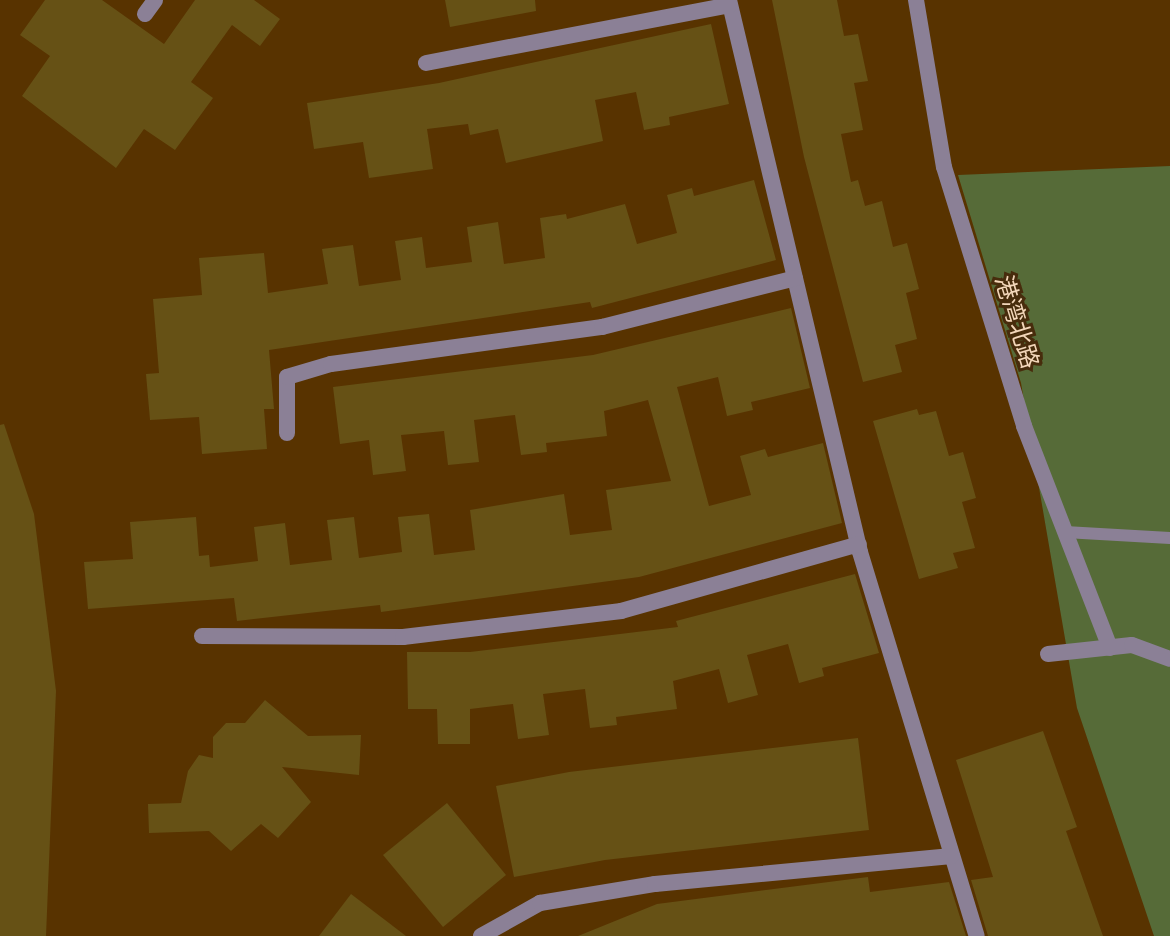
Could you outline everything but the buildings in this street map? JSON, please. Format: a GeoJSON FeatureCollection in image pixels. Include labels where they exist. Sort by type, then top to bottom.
{"type":"FeatureCollection","features":[{"type":"Feature","properties":{"kind":"street"},"geometry":{"type":"LineString","coordinates":[[145,14],[155,0]]}},
{"type":"Feature","properties":{"kind":"street","name":"港湾北路"},"geometry":{"type":"LineString","coordinates":[[916,0],[944,167],[1024,426],[1110,648]]}},
{"type":"Feature","properties":{"kind":"street"},"geometry":{"type":"LineString","coordinates":[[426,63],[729,2],[859,544],[977,936]]}},
{"type":"Feature","properties":{"kind":"street"},"geometry":{"type":"LineString","coordinates":[[287,433],[287,377],[331,364],[602,327],[795,278]]}},
{"type":"Feature","properties":{"kind":"street"},"geometry":{"type":"LineString","coordinates":[[202,636],[403,637],[621,611],[859,544]]}},
{"type":"Feature","properties":{"kind":"street"},"geometry":{"type":"LineString","coordinates":[[1048,654],[1132,645],[1170,659]]}},
{"type":"Feature","properties":{"kind":"street"},"geometry":{"type":"LineString","coordinates":[[481,936],[540,903],[655,884],[952,856]]}},
{"type":"Feature","properties":{"kind":"lane"},"geometry":{"type":"LineString","coordinates":[[1065,532],[1170,538]]}},
{"type":"Feature","properties":{"kind":"green space"},"geometry":{"type":"Polygon","coordinates":[[[1170,166],[1170,936],[1154,936],[1077,708],[1021,383],[958,175],[1170,166]]]}}]}
